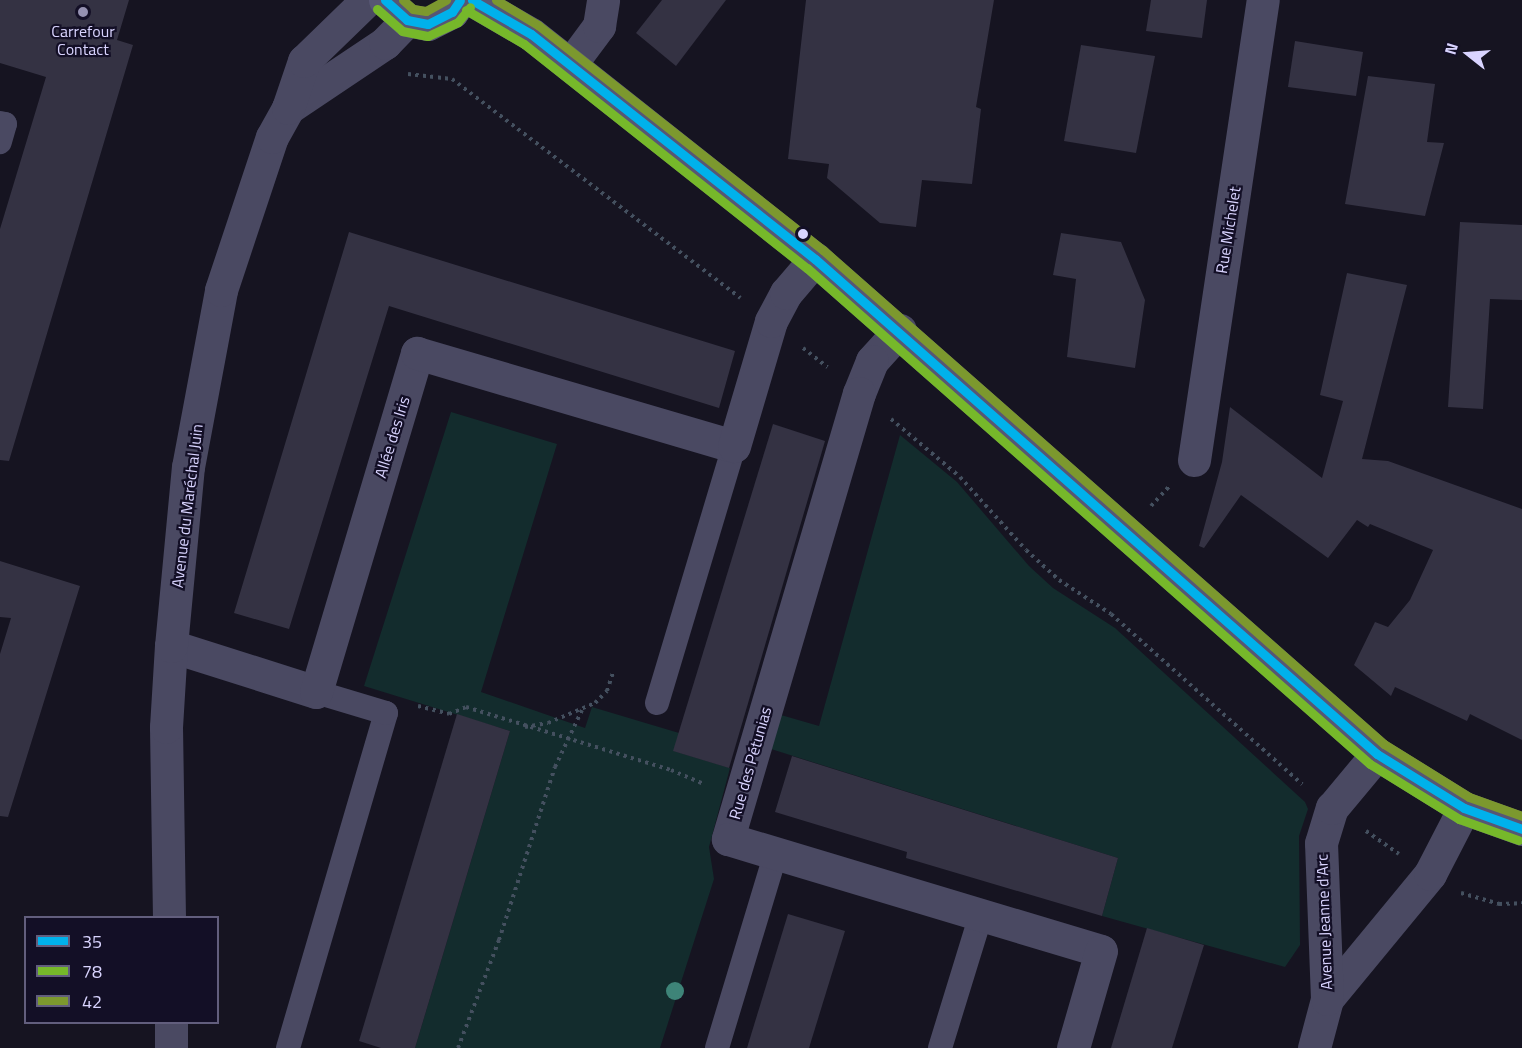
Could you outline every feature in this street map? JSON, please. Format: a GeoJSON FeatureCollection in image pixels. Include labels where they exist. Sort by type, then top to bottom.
{"type":"FeatureCollection","features":[{"type":"Feature","properties":{"kind":"main road"},"geometry":{"type":"LineString","coordinates":[[396,10],[428,24],[452,12],[460,0]]}},
{"type":"Feature","properties":{"kind":"main road"},"geometry":{"type":"LineString","coordinates":[[472,0],[531,34],[815,259],[900,330],[1377,754],[1464,808],[1522,829]]}},
{"type":"Feature","properties":{"kind":"street","name":"Avenue du Maréchal Juin"},"geometry":{"type":"LineString","coordinates":[[169,916],[166,727],[171,646],[188,467],[221,290],[272,137],[288,108],[304,61],[367,0]]}},
{"type":"Feature","properties":{"kind":"street"},"geometry":{"type":"LineString","coordinates":[[570,65],[599,26],[603,0]]}},
{"type":"Feature","properties":{"kind":"street","name":"Rue Michelet"},"geometry":{"type":"LineString","coordinates":[[1194,460],[1263,0]]}},
{"type":"Feature","properties":{"kind":"street","name":"Avenue du Maréchal Juin"},"geometry":{"type":"LineString","coordinates":[[288,108],[385,43],[396,10]]}},
{"type":"Feature","properties":{"kind":"street"},"geometry":{"type":"LineString","coordinates":[[734,446],[771,321],[786,293],[815,259]]}},
{"type":"Feature","properties":{"kind":"street","name":"Rue des Pétunias"},"geometry":{"type":"LineString","coordinates":[[900,330],[872,361],[842,445],[728,839],[1101,951],[1074,1048]]}},
{"type":"Feature","properties":{"kind":"street","name":"Allée des Iris"},"geometry":{"type":"LineString","coordinates":[[316,692],[417,353],[734,446]]}},
{"type":"Feature","properties":{"kind":"street"},"geometry":{"type":"LineString","coordinates":[[171,646],[316,692]]}},
{"type":"Feature","properties":{"kind":"street","name":"Avenue Jeanne d'Arc"},"geometry":{"type":"LineString","coordinates":[[1314,1048],[1327,999],[1321,843],[1332,808],[1377,754]]}},
{"type":"Feature","properties":{"kind":"street","name":"Avenue Jeanne d'Arc"},"geometry":{"type":"LineString","coordinates":[[1327,999],[1430,873],[1464,808]]}},
{"type":"Feature","properties":{"kind":"street"},"geometry":{"type":"LineString","coordinates":[[171,1024],[171,1048]]}},
{"type":"Feature","properties":{"kind":"lane"},"geometry":{"type":"LineString","coordinates":[[0,123],[5,124],[0,142]]}},
{"type":"Feature","properties":{"kind":"lane"},"geometry":{"type":"LineString","coordinates":[[657,703],[734,446]]}},
{"type":"Feature","properties":{"kind":"lane"},"geometry":{"type":"LineString","coordinates":[[288,1048],[386,713],[316,692]]}},
{"type":"Feature","properties":{"kind":"lane"},"geometry":{"type":"LineString","coordinates":[[717,1048],[776,853]]}},
{"type":"Feature","properties":{"kind":"lane"},"geometry":{"type":"LineString","coordinates":[[940,1048],[981,915]]}},
{"type":"Feature","properties":{"kind":"path"},"geometry":{"type":"LineString","coordinates":[[402,73],[452,79],[751,306]]}},
{"type":"Feature","properties":{"kind":"path"},"geometry":{"type":"LineString","coordinates":[[798,344],[835,374]]}},
{"type":"Feature","properties":{"kind":"path"},"geometry":{"type":"LineString","coordinates":[[889,417],[960,477],[1026,550],[1059,580],[1111,614],[1307,788]]}},
{"type":"Feature","properties":{"kind":"path"},"geometry":{"type":"LineString","coordinates":[[522,727],[548,723],[582,710],[604,695],[614,670]]}},
{"type":"Feature","properties":{"kind":"path"},"geometry":{"type":"LineString","coordinates":[[386,713],[414,705],[449,714],[466,707],[522,727],[689,776],[712,789],[716,798],[738,805]]}},
{"type":"Feature","properties":{"kind":"path"},"geometry":{"type":"LineString","coordinates":[[458,1048],[567,740],[582,710]]}},
{"type":"Feature","properties":{"kind":"path"},"geometry":{"type":"LineString","coordinates":[[1361,827],[1410,861]]}},
{"type":"Feature","properties":{"kind":"path"},"geometry":{"type":"LineString","coordinates":[[1454,890],[1499,904],[1522,903]]}},
{"type":"Feature","properties":{"kind":"green space"},"geometry":{"type":"Polygon","coordinates":[[[451,412],[557,444],[481,692],[585,728],[592,707],[679,733],[674,751],[730,768],[709,847],[714,879],[660,1048],[415,1048],[510,731],[364,686],[451,412]]]}},
{"type":"Feature","properties":{"kind":"green space"},"geometry":{"type":"Polygon","coordinates":[[[900,435],[957,482],[1029,566],[1053,588],[1115,628],[1305,802],[1308,809],[1299,836],[1300,945],[1285,967],[1102,916],[1118,858],[771,749],[781,715],[819,726],[900,435]]]}},
{"type":"Feature","properties":{"kind":"building"},"geometry":{"type":"Polygon","coordinates":[[[0,0],[129,0],[117,40],[133,45],[9,461],[0,460],[0,229],[46,77],[0,63],[0,0]]]}},
{"type":"Feature","properties":{"kind":"building"},"geometry":{"type":"Polygon","coordinates":[[[662,0],[726,0],[676,66],[636,33],[662,0]]]}},
{"type":"Feature","properties":{"kind":"building"},"geometry":{"type":"Polygon","coordinates":[[[806,0],[994,0],[976,107],[981,109],[972,184],[922,180],[916,227],[880,223],[827,178],[829,164],[788,159],[806,0]]]}},
{"type":"Feature","properties":{"kind":"building"},"geometry":{"type":"Polygon","coordinates":[[[1151,0],[1207,0],[1202,38],[1146,31],[1151,0]]]}},
{"type":"Feature","properties":{"kind":"building"},"geometry":{"type":"Polygon","coordinates":[[[1295,41],[1363,52],[1356,96],[1288,87],[1295,41]]]}},
{"type":"Feature","properties":{"kind":"building"},"geometry":{"type":"Polygon","coordinates":[[[1081,45],[1155,56],[1136,153],[1064,141],[1081,45]]]}},
{"type":"Feature","properties":{"kind":"building"},"geometry":{"type":"Polygon","coordinates":[[[1368,76],[1435,84],[1427,142],[1444,143],[1425,216],[1345,204],[1368,76]]]}},
{"type":"Feature","properties":{"kind":"building"},"geometry":{"type":"Polygon","coordinates":[[[1460,222],[1522,225],[1522,300],[1490,299],[1483,409],[1448,407],[1460,222]]]}},
{"type":"Feature","properties":{"kind":"building"},"geometry":{"type":"Polygon","coordinates":[[[349,232],[735,351],[719,408],[389,306],[289,629],[234,613],[349,232]]]}},
{"type":"Feature","properties":{"kind":"building"},"geometry":{"type":"Polygon","coordinates":[[[1061,233],[1121,242],[1145,300],[1135,368],[1067,357],[1076,279],[1053,275],[1061,233]]]}},
{"type":"Feature","properties":{"kind":"building"},"geometry":{"type":"Polygon","coordinates":[[[1347,273],[1407,285],[1362,459],[1388,461],[1522,509],[1522,740],[1470,714],[1467,721],[1395,687],[1391,696],[1354,665],[1375,622],[1388,627],[1410,600],[1433,550],[1370,524],[1368,527],[1357,520],[1328,558],[1241,495],[1204,548],[1199,546],[1222,462],[1230,407],[1322,478],[1343,401],[1320,395],[1347,273]]]}},
{"type":"Feature","properties":{"kind":"building"},"geometry":{"type":"Polygon","coordinates":[[[773,424],[825,441],[729,768],[673,751],[773,424]]]}},
{"type":"Feature","properties":{"kind":"building"},"geometry":{"type":"Polygon","coordinates":[[[0,561],[80,586],[8,817],[0,816],[0,654],[11,618],[0,617],[0,561]]]}},
{"type":"Feature","properties":{"kind":"building"},"geometry":{"type":"Polygon","coordinates":[[[457,714],[510,731],[415,1048],[381,1048],[359,1041],[457,714]]]}},
{"type":"Feature","properties":{"kind":"building"},"geometry":{"type":"Polygon","coordinates":[[[792,756],[1118,858],[1102,916],[906,858],[907,852],[775,812],[792,756]]]}},
{"type":"Feature","properties":{"kind":"building"},"geometry":{"type":"Polygon","coordinates":[[[788,914],[845,931],[809,1048],[747,1048],[788,914]]]}},
{"type":"Feature","properties":{"kind":"building"},"geometry":{"type":"Polygon","coordinates":[[[1147,928],[1204,945],[1172,1048],[1111,1048],[1147,928]]]}},
{"type":"Feature","properties":{"kind":"transit line","name":"35"},"geometry":{"type":"LineString","coordinates":[[385,0],[407,20],[428,24],[452,12],[460,0]]}},
{"type":"Feature","properties":{"kind":"transit line","name":"42"},"geometry":{"type":"LineString","coordinates":[[403,0],[413,9],[426,11],[446,0]]}},
{"type":"Feature","properties":{"kind":"transit line","name":"35"},"geometry":{"type":"LineString","coordinates":[[472,0],[531,34],[815,259],[1377,754],[1464,808],[1522,829]]}},
{"type":"Feature","properties":{"kind":"transit line","name":"42"},"geometry":{"type":"LineString","coordinates":[[496,0],[538,25],[823,250],[1384,744],[1469,797],[1522,816]]}},
{"type":"Feature","properties":{"kind":"transit line","name":"78"},"geometry":{"type":"LineString","coordinates":[[377,9],[402,31],[428,36],[458,22],[470,7]]}},
{"type":"Feature","properties":{"kind":"transit line","name":"78"},"geometry":{"type":"LineString","coordinates":[[466,10],[524,44],[807,268],[1370,764],[1459,819],[1518,840]]}},
{"type":"Feature","properties":{"kind":"place","name":"Carrefour Contact"},"geometry":{"type":"Point","coordinates":[83,12]}}]}
